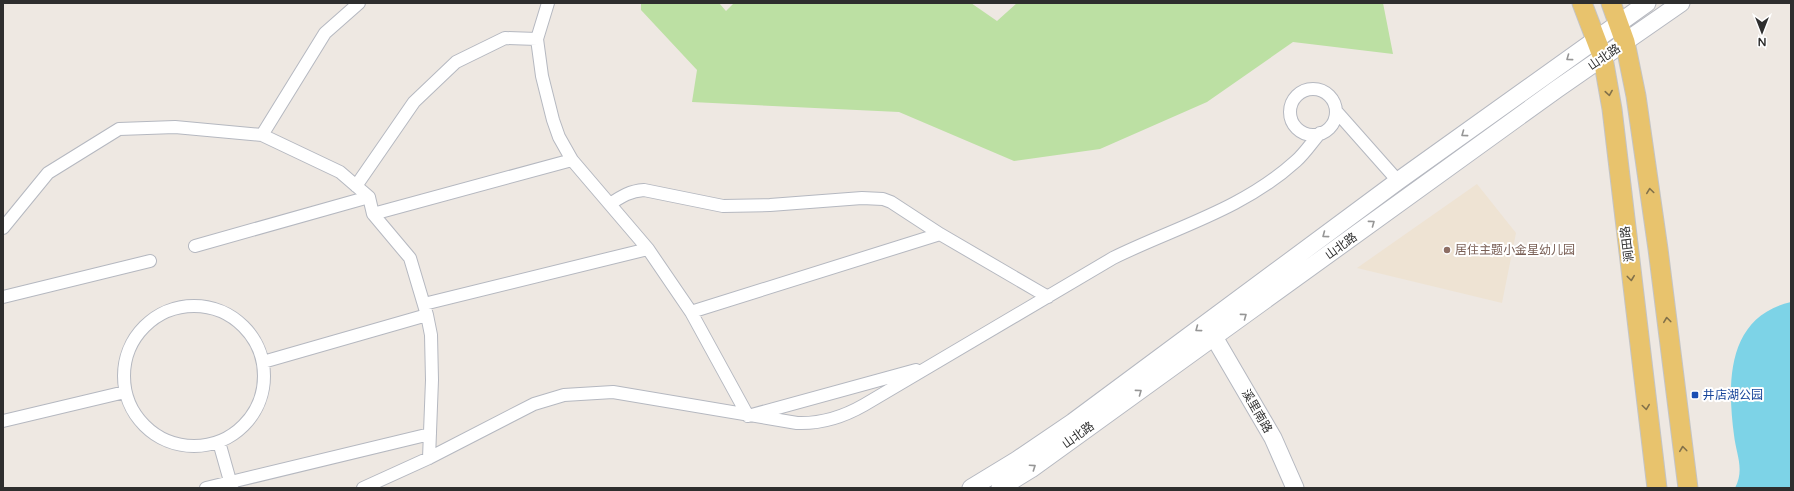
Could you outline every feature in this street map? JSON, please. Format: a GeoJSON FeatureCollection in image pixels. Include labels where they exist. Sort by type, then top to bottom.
{"type":"FeatureCollection","features":[{"type":"Feature","properties":{"kind":"main road","name":"涧田路"},"geometry":{"type":"LineString","coordinates":[[1582,3],[1603,58],[1612,109],[1657,488]]}},
{"type":"Feature","properties":{"kind":"main road"},"geometry":{"type":"LineString","coordinates":[[1611,3],[1625,42],[1636,96],[1658,248],[1688,488]]}},
{"type":"Feature","properties":{"kind":"main road","name":"山北路"},"geometry":{"type":"LineString","coordinates":[[972,488],[1073,422],[1398,181],[1647,3]]}},
{"type":"Feature","properties":{"kind":"main road","name":"山北路"},"geometry":{"type":"LineString","coordinates":[[1000,488],[1031,469],[1214,338],[1557,88],[1603,58],[1681,3]]}},
{"type":"Feature","properties":{"kind":"main road","name":"溪里南路"},"geometry":{"type":"LineString","coordinates":[[1214,338],[1272,438],[1294,488]]}},
{"type":"Feature","properties":{"kind":"street"},"geometry":{"type":"LineString","coordinates":[[262,135],[324,33],[359,3]]}},
{"type":"Feature","properties":{"kind":"street"},"geometry":{"type":"LineString","coordinates":[[548,3],[536,39],[542,76],[553,120],[559,137],[572,160],[648,249],[691,312],[748,416]]}},
{"type":"Feature","properties":{"kind":"street"},"geometry":{"type":"LineString","coordinates":[[356,186],[414,102],[456,62],[505,38],[536,39]]}},
{"type":"Feature","properties":{"kind":"street"},"geometry":{"type":"LineString","coordinates":[[363,488],[429,458],[534,404],[570,394],[613,392],[782,422],[810,424],[836,419],[864,405],[932,366],[1112,258],[1184,228],[1248,196],[1296,160],[1320,133],[1332,125],[1336,111],[1335,104],[1325,92],[1311,89],[1304,91],[1297,96],[1291,109],[1294,123],[1305,133],[1320,133]]}},
{"type":"Feature","properties":{"kind":"street"},"geometry":{"type":"LineString","coordinates":[[1336,111],[1398,181]]}},
{"type":"Feature","properties":{"kind":"street"},"geometry":{"type":"LineString","coordinates":[[3,228],[48,173],[119,129],[175,127],[262,135],[340,172],[369,197],[372,214],[410,258],[426,310],[431,335],[433,366],[429,458]]}},
{"type":"Feature","properties":{"kind":"street"},"geometry":{"type":"LineString","coordinates":[[372,214],[572,160]]}},
{"type":"Feature","properties":{"kind":"street"},"geometry":{"type":"LineString","coordinates":[[610,204],[623,195],[634,191],[644,190],[724,206],[874,198],[891,202],[940,234],[1048,297]]}},
{"type":"Feature","properties":{"kind":"street"},"geometry":{"type":"LineString","coordinates":[[195,246],[369,197]]}},
{"type":"Feature","properties":{"kind":"street"},"geometry":{"type":"LineString","coordinates":[[691,312],[940,234]]}},
{"type":"Feature","properties":{"kind":"street"},"geometry":{"type":"LineString","coordinates":[[263,362],[426,310],[648,249]]}},
{"type":"Feature","properties":{"kind":"street"},"geometry":{"type":"LineString","coordinates":[[3,297],[150,261]]}},
{"type":"Feature","properties":{"kind":"street"},"geometry":{"type":"LineString","coordinates":[[180,306],[203,306],[225,312],[243,325],[257,343],[263,362],[264,384],[259,403],[249,420],[235,433],[219,442],[194,446],[171,442],[150,431],[134,414],[125,392],[123,369],[129,348],[141,328],[159,314],[180,306]]}},
{"type":"Feature","properties":{"kind":"street"},"geometry":{"type":"LineString","coordinates":[[748,416],[932,366]]}},
{"type":"Feature","properties":{"kind":"street"},"geometry":{"type":"LineString","coordinates":[[3,421],[125,392]]}},
{"type":"Feature","properties":{"kind":"street"},"geometry":{"type":"LineString","coordinates":[[206,488],[231,485],[430,434]]}},
{"type":"Feature","properties":{"kind":"street"},"geometry":{"type":"LineString","coordinates":[[219,442],[231,485]]}},
{"type":"Feature","properties":{"kind":"shaded area","name":"居住主题小金星幼儿园"},"geometry":{"type":"Polygon","coordinates":[[[1477,184],[1516,233],[1502,303],[1357,268],[1477,184]]]}},
{"type":"Feature","properties":{"kind":"green space"},"geometry":{"type":"Polygon","coordinates":[[[641,3],[719,3],[726,11],[734,3],[971,3],[997,21],[1017,3],[1383,3],[1393,54],[1293,42],[1207,102],[1100,149],[1014,161],[899,112],[692,102],[697,70],[641,10],[641,3]]]}},
{"type":"Feature","properties":{"kind":"water"},"geometry":{"type":"Polygon","coordinates":[[[1791,302],[1791,488],[1735,488],[1738,481],[1740,468],[1734,435],[1731,394],[1732,374],[1736,354],[1743,337],[1754,322],[1770,310],[1791,302]]]}},
{"type":"Feature","properties":{"kind":"place","name":"居住主题小金星幼儿园"},"geometry":{"type":"Point","coordinates":[1447,250]}},
{"type":"Feature","properties":{"kind":"place","name":"井店湖公园"},"geometry":{"type":"Point","coordinates":[1695,395]}}]}
